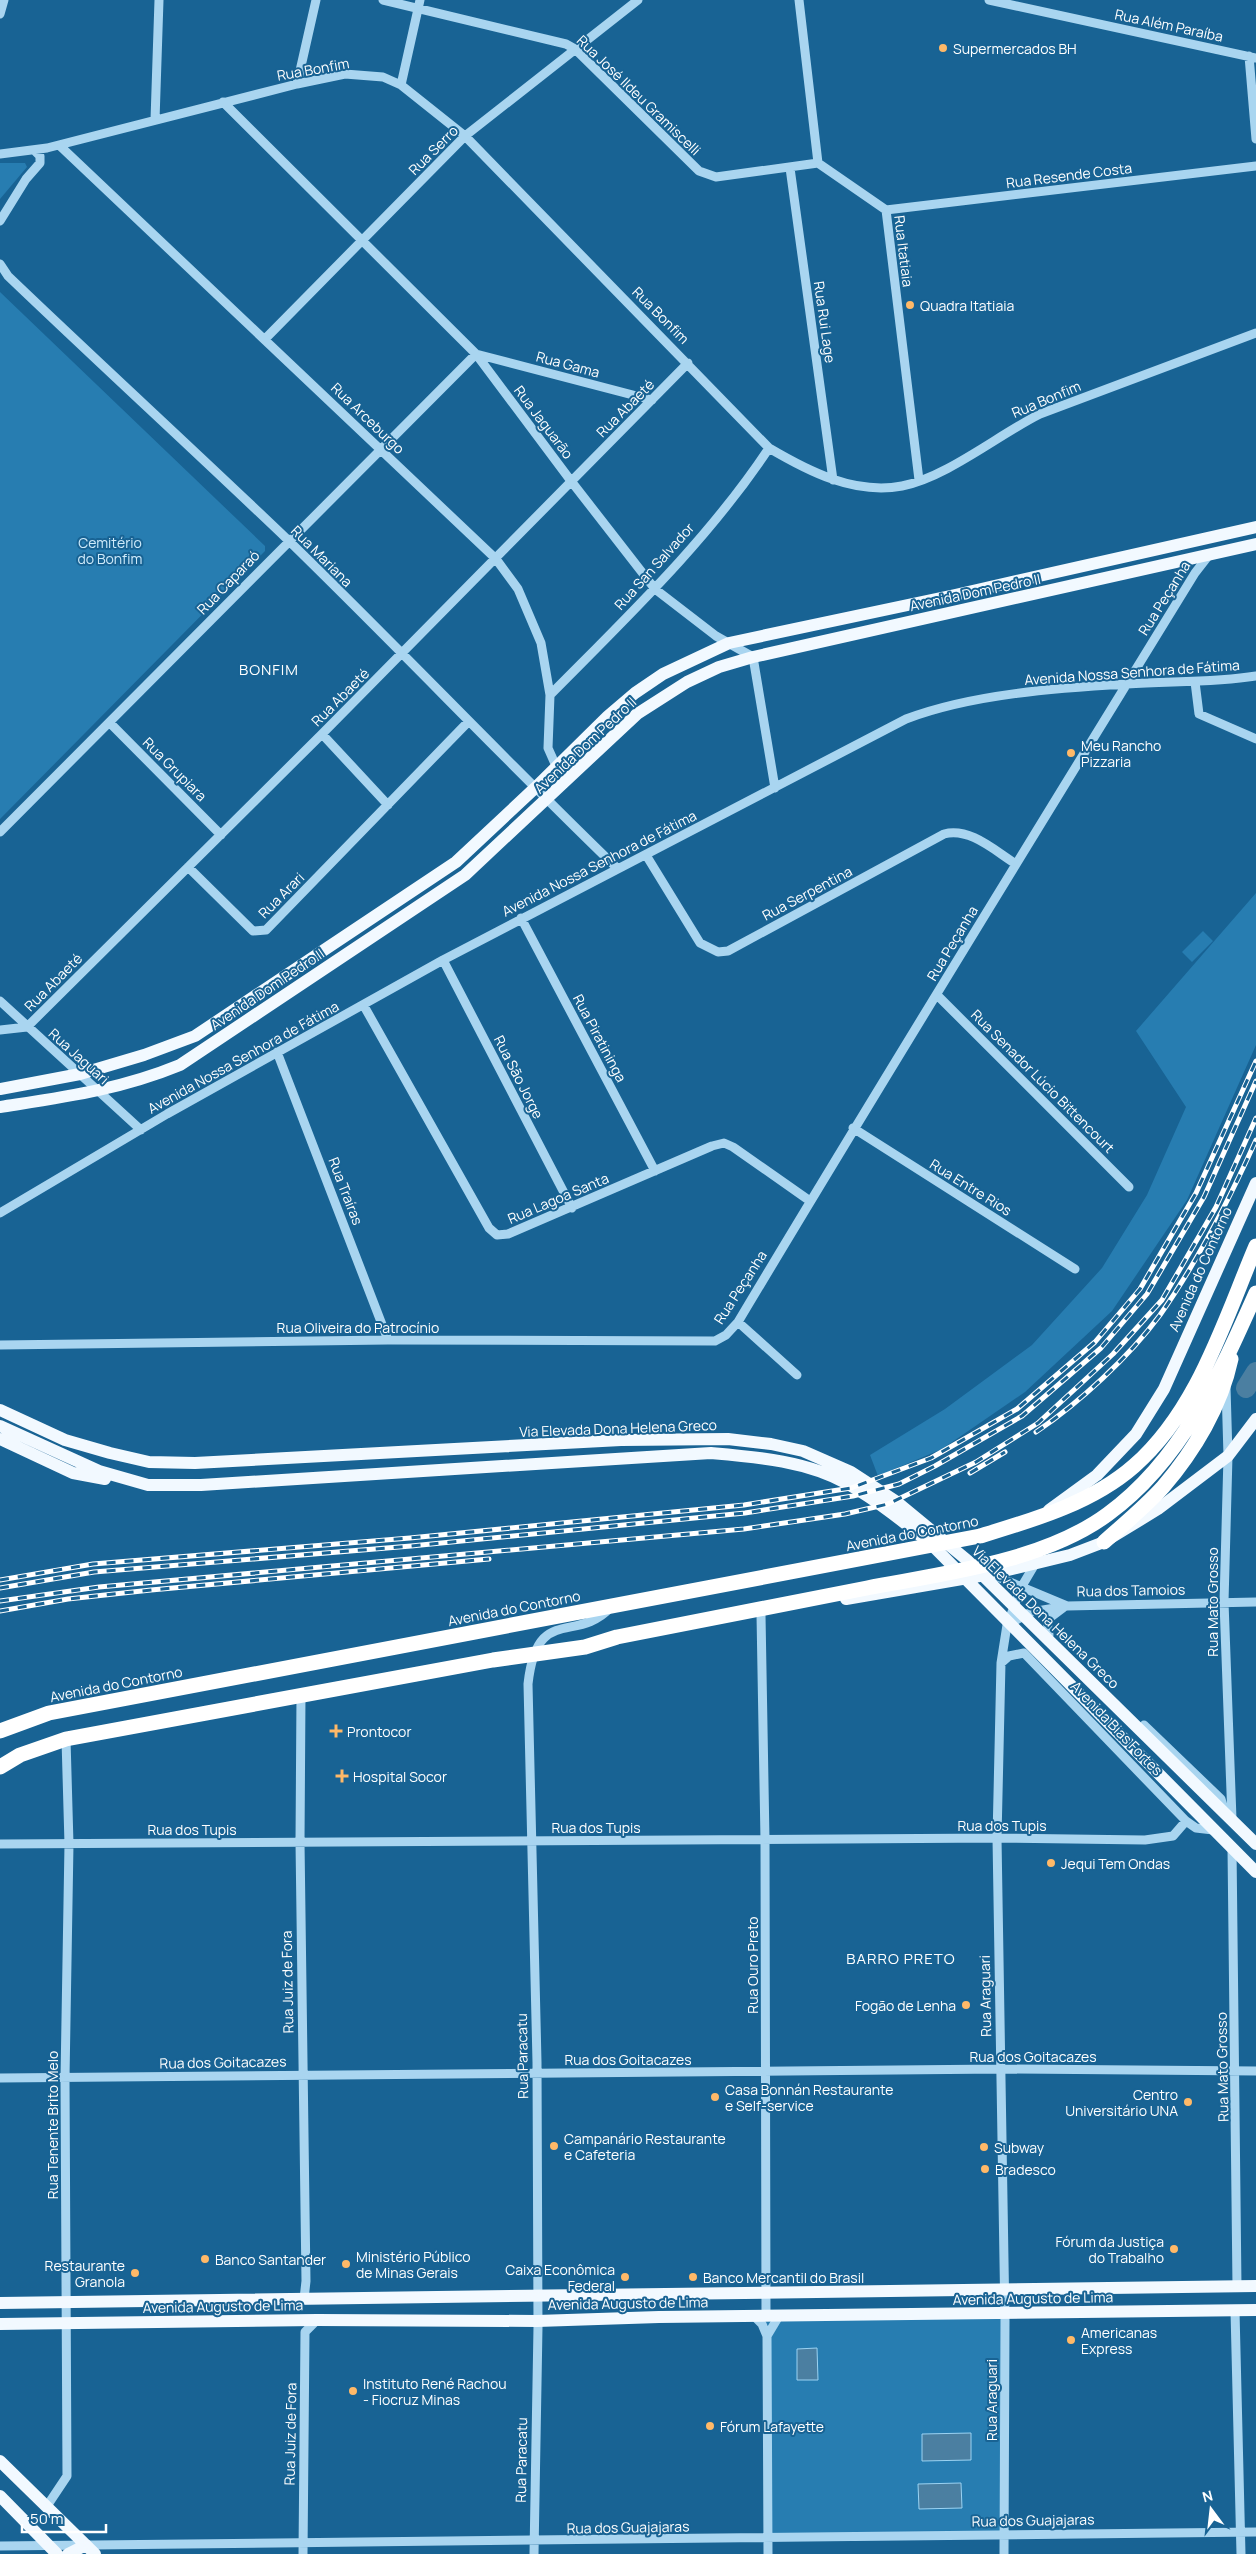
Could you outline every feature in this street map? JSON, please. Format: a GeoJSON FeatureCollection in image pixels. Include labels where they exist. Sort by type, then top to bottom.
{"type":"FeatureCollection","features":[{"type":"Feature","properties":{"kind":"highway","name":"Avenida do Contorno"},"geometry":{"type":"LineString","coordinates":[[0,1731],[49,1713],[980,1536],[1034,1520],[1113,1481],[1134,1466],[1164,1435],[1190,1396],[1256,1246]]}},
{"type":"Feature","properties":{"kind":"highway"},"geometry":{"type":"LineString","coordinates":[[0,1767],[20,1755],[66,1740],[533,1654],[585,1647],[618,1637],[968,1568],[1047,1546],[1080,1533],[1110,1513],[1133,1493],[1171,1452],[1187,1431],[1235,1341],[1256,1293]]}},
{"type":"Feature","properties":{"kind":"highway"},"geometry":{"type":"LineString","coordinates":[[1104,1542],[1163,1487],[1205,1429],[1226,1384],[1235,1341]]}},
{"type":"Feature","properties":{"kind":"main road","name":"Avenida Dom Pedro II"},"geometry":{"type":"LineString","coordinates":[[0,1089],[80,1074],[178,1044],[216,1023],[456,862],[608,716],[635,693],[663,674],[729,643],[955,595],[1256,527]]}},
{"type":"Feature","properties":{"kind":"main road","name":"Avenida Dom Pedro II"},"geometry":{"type":"LineString","coordinates":[[0,1107],[99,1092],[142,1081],[180,1065],[465,876],[547,801],[637,714],[687,682],[719,667],[753,657],[1256,544]]}},
{"type":"Feature","properties":{"kind":"main road","name":"Avenida do Contorno"},"geometry":{"type":"LineString","coordinates":[[1034,1520],[1097,1475],[1136,1434],[1164,1389],[1256,1183]]}},
{"type":"Feature","properties":{"kind":"main road","name":"Via Elevada Dona Helena Greco"},"geometry":{"type":"LineString","coordinates":[[0,1410],[65,1440],[149,1462],[195,1463],[621,1440],[728,1439],[803,1451],[849,1478],[897,1502],[967,1560],[1206,1794]]}},
{"type":"Feature","properties":{"kind":"main road"},"geometry":{"type":"LineString","coordinates":[[585,1647],[616,1644],[761,1614],[991,1574],[1035,1564],[1104,1542],[1158,1509],[1228,1456],[1256,1419]]}},
{"type":"Feature","properties":{"kind":"main road","name":"Via Elevada Dona Helena Greco"},"geometry":{"type":"LineString","coordinates":[[0,1426],[99,1471],[148,1484],[202,1485],[711,1454],[779,1461],[849,1478],[932,1544],[1189,1804]]}},
{"type":"Feature","properties":{"kind":"main road"},"geometry":{"type":"LineString","coordinates":[[0,1440],[73,1473],[148,1484]]}},
{"type":"Feature","properties":{"kind":"main road","name":"Avenida Bias Fortes"},"geometry":{"type":"LineString","coordinates":[[1206,1794],[1256,1844]]}},
{"type":"Feature","properties":{"kind":"main road","name":"Avenida Bias Fortes"},"geometry":{"type":"LineString","coordinates":[[1189,1804],[1256,1872]]}},
{"type":"Feature","properties":{"kind":"main road","name":"Avenida Augusto de Lima"},"geometry":{"type":"LineString","coordinates":[[0,2303],[1256,2286]]}},
{"type":"Feature","properties":{"kind":"main road","name":"Avenida Augusto de Lima"},"geometry":{"type":"LineString","coordinates":[[0,2324],[318,2320],[537,2321],[1256,2310]]}},
{"type":"Feature","properties":{"kind":"main road"},"geometry":{"type":"LineString","coordinates":[[0,2461],[91,2550]]}},
{"type":"Feature","properties":{"kind":"main road"},"geometry":{"type":"LineString","coordinates":[[0,2496],[53,2550]]}},
{"type":"Feature","properties":{"kind":"main road"},"geometry":{"type":"LineString","coordinates":[[68,2554],[91,2550]]}},
{"type":"Feature","properties":{"kind":"street"},"geometry":{"type":"LineString","coordinates":[[0,14],[4,0]]}},
{"type":"Feature","properties":{"kind":"street"},"geometry":{"type":"LineString","coordinates":[[155,120],[159,0]]}},
{"type":"Feature","properties":{"kind":"street"},"geometry":{"type":"LineString","coordinates":[[297,84],[316,0]]}},
{"type":"Feature","properties":{"kind":"street","name":"Rua José Ildeu Gramiscelli"},"geometry":{"type":"LineString","coordinates":[[383,0],[420,4],[553,40],[575,49],[699,171],[716,177],[818,163]]}},
{"type":"Feature","properties":{"kind":"street","name":"Rua Serro"},"geometry":{"type":"LineString","coordinates":[[266,339],[465,136],[638,0]]}},
{"type":"Feature","properties":{"kind":"street"},"geometry":{"type":"LineString","coordinates":[[799,0],[818,163]]}},
{"type":"Feature","properties":{"kind":"street","name":"Rua Além Paraíba"},"geometry":{"type":"LineString","coordinates":[[989,0],[1025,4],[1252,57]]}},
{"type":"Feature","properties":{"kind":"street"},"geometry":{"type":"LineString","coordinates":[[401,85],[420,4]]}},
{"type":"Feature","properties":{"kind":"street"},"geometry":{"type":"LineString","coordinates":[[1252,57],[1256,139]]}},
{"type":"Feature","properties":{"kind":"street","name":"Rua Bonfim"},"geometry":{"type":"LineString","coordinates":[[59,145],[297,84],[345,74],[383,77],[401,85],[465,136],[769,448],[799,466],[833,480],[871,487],[902,486],[919,480],[953,465],[1011,429],[1040,414],[1256,333]]}},
{"type":"Feature","properties":{"kind":"street","name":"Rua Jaguarão"},"geometry":{"type":"LineString","coordinates":[[223,102],[476,354],[571,482],[655,588],[716,636],[753,657]]}},
{"type":"Feature","properties":{"kind":"street"},"geometry":{"type":"LineString","coordinates":[[0,154],[35,151],[59,145]]}},
{"type":"Feature","properties":{"kind":"street","name":"Rua Arceburgo"},"geometry":{"type":"LineString","coordinates":[[59,145],[266,339],[496,559],[518,589],[530,613],[541,643],[550,695],[548,748],[556,766]]}},
{"type":"Feature","properties":{"kind":"street"},"geometry":{"type":"LineString","coordinates":[[0,221],[26,179],[40,163],[40,156],[35,151]]}},
{"type":"Feature","properties":{"kind":"street","name":"Rua Itatiaia"},"geometry":{"type":"LineString","coordinates":[[818,163],[886,210],[919,480]]}},
{"type":"Feature","properties":{"kind":"street","name":"Rua Resende Costa"},"geometry":{"type":"LineString","coordinates":[[886,210],[1256,166]]}},
{"type":"Feature","properties":{"kind":"street","name":"Rua Rui Lage"},"geometry":{"type":"LineString","coordinates":[[790,168],[833,480]]}},
{"type":"Feature","properties":{"kind":"street","name":"Rua Mariana"},"geometry":{"type":"LineString","coordinates":[[1,266],[96,360],[288,540],[547,801],[618,868]]}},
{"type":"Feature","properties":{"kind":"street","name":"Rua Gama"},"geometry":{"type":"LineString","coordinates":[[476,354],[652,400]]}},
{"type":"Feature","properties":{"kind":"street","name":"Rua Caparaó"},"geometry":{"type":"LineString","coordinates":[[0,832],[110,723],[288,540],[476,354]]}},
{"type":"Feature","properties":{"kind":"street","name":"Rua Abaeté"},"geometry":{"type":"LineString","coordinates":[[0,1030],[27,1027],[402,654],[688,363]]}},
{"type":"Feature","properties":{"kind":"street","name":"Rua San Salvador"},"geometry":{"type":"LineString","coordinates":[[550,695],[655,588],[744,486],[769,448]]}},
{"type":"Feature","properties":{"kind":"street","name":"Rua Peçanha"},"geometry":{"type":"LineString","coordinates":[[715,1341],[726,1335],[738,1322],[853,1128],[937,995],[1195,573],[1209,555]]}},
{"type":"Feature","properties":{"kind":"street"},"geometry":{"type":"LineString","coordinates":[[753,657],[774,788]]}},
{"type":"Feature","properties":{"kind":"street","name":"Avenida Nossa Senhora de Fátima"},"geometry":{"type":"LineString","coordinates":[[0,1213],[277,1052],[364,1006],[443,960],[906,719],[930,710],[964,702],[1127,684],[1195,682],[1256,676]]}},
{"type":"Feature","properties":{"kind":"street"},"geometry":{"type":"LineString","coordinates":[[1195,682],[1198,714],[1256,739]]}},
{"type":"Feature","properties":{"kind":"street","name":"Rua Arari"},"geometry":{"type":"LineString","coordinates":[[188,867],[253,931],[263,931],[468,722]]}},
{"type":"Feature","properties":{"kind":"street","name":"Rua Grupiara"},"geometry":{"type":"LineString","coordinates":[[110,723],[221,835]]}},
{"type":"Feature","properties":{"kind":"street"},"geometry":{"type":"LineString","coordinates":[[322,734],[388,805]]}},
{"type":"Feature","properties":{"kind":"street","name":"Rua Serpentina"},"geometry":{"type":"LineString","coordinates":[[646,854],[700,943],[718,952],[728,951],[944,834],[954,831],[965,832],[1016,864]]}},
{"type":"Feature","properties":{"kind":"street","name":"Rua Piratininga"},"geometry":{"type":"LineString","coordinates":[[521,918],[655,1171]]}},
{"type":"Feature","properties":{"kind":"street","name":"Rua São Jorge"},"geometry":{"type":"LineString","coordinates":[[443,960],[572,1208]]}},
{"type":"Feature","properties":{"kind":"street","name":"Rua Senador Lúcio Bittencourt"},"geometry":{"type":"LineString","coordinates":[[937,995],[1129,1187]]}},
{"type":"Feature","properties":{"kind":"street","name":"Rua Jaguari"},"geometry":{"type":"LineString","coordinates":[[0,1001],[141,1130]]}},
{"type":"Feature","properties":{"kind":"street","name":"Rua Lagoa Santa"},"geometry":{"type":"LineString","coordinates":[[364,1006],[492,1232],[501,1236],[572,1208],[712,1146],[724,1143],[733,1147],[810,1202]]}},
{"type":"Feature","properties":{"kind":"street","name":"Rua Traíras"},"geometry":{"type":"LineString","coordinates":[[277,1052],[388,1340]]}},
{"type":"Feature","properties":{"kind":"street","name":"Rua Entre Rios"},"geometry":{"type":"LineString","coordinates":[[853,1128],[1075,1269]]}},
{"type":"Feature","properties":{"kind":"street"},"geometry":{"type":"LineString","coordinates":[[738,1322],[797,1375]]}},
{"type":"Feature","properties":{"kind":"street","name":"Rua Oliveira do Patrocínio"},"geometry":{"type":"LineString","coordinates":[[0,1346],[388,1340],[715,1341]]}},
{"type":"Feature","properties":{"kind":"street","name":"Rua Mato Grosso"},"geometry":{"type":"LineString","coordinates":[[1226,1384],[1228,1456],[1224,1602],[1228,1816]]}},
{"type":"Feature","properties":{"kind":"street","name":"Rua Araguari"},"geometry":{"type":"LineString","coordinates":[[1004,2554],[1005,2313],[997,1838],[1000,1663],[1007,1625],[1022,1586],[1035,1564]]}},
{"type":"Feature","properties":{"kind":"street","name":"Rua dos Tamoios"},"geometry":{"type":"LineString","coordinates":[[991,1574],[1067,1606]]}},
{"type":"Feature","properties":{"kind":"street","name":"Rua dos Tamoios"},"geometry":{"type":"LineString","coordinates":[[1007,1625],[1031,1612],[1067,1606],[1256,1602]]}},
{"type":"Feature","properties":{"kind":"street","name":"Rua dos Tamoios"},"geometry":{"type":"LineString","coordinates":[[1049,1635],[1047,1620],[1067,1606]]}},
{"type":"Feature","properties":{"kind":"street","name":"Rua Paracatu"},"geometry":{"type":"LineString","coordinates":[[534,2554],[538,2297],[537,2073],[528,1684],[533,1654],[541,1640],[552,1631],[602,1616],[612,1607]]}},
{"type":"Feature","properties":{"kind":"street","name":"Rua Ouro Preto"},"geometry":{"type":"LineString","coordinates":[[761,1614],[765,1840],[766,2316]]}},
{"type":"Feature","properties":{"kind":"street"},"geometry":{"type":"LineString","coordinates":[[1000,1663],[1009,1656],[1024,1653],[1029,1641],[1034,1637],[1049,1635]]}},
{"type":"Feature","properties":{"kind":"street","name":"Avenida Bias Fortes"},"geometry":{"type":"LineString","coordinates":[[1049,1635],[1221,1799],[1228,1816]]}},
{"type":"Feature","properties":{"kind":"street","name":"Avenida Bias Fortes"},"geometry":{"type":"LineString","coordinates":[[1024,1653],[1186,1821],[1196,1828],[1213,1830]]}},
{"type":"Feature","properties":{"kind":"street","name":"Rua Juiz de Fora"},"geometry":{"type":"LineString","coordinates":[[301,1696],[300,1842],[306,2282],[304,2299]]}},
{"type":"Feature","properties":{"kind":"street","name":"Rua Tenente Brito Melo"},"geometry":{"type":"LineString","coordinates":[[48,2506],[67,2476],[65,2078],[69,1844],[66,1740]]}},
{"type":"Feature","properties":{"kind":"street","name":"Rua dos Tupis"},"geometry":{"type":"LineString","coordinates":[[0,1844],[997,1838],[1154,1839],[1173,1836],[1186,1821]]}},
{"type":"Feature","properties":{"kind":"street"},"geometry":{"type":"LineString","coordinates":[[1242,1830],[1256,1830]]}},
{"type":"Feature","properties":{"kind":"street","name":"Rua Mato Grosso"},"geometry":{"type":"LineString","coordinates":[[1232,1848],[1238,2286]]}},
{"type":"Feature","properties":{"kind":"street","name":"Rua dos Goitacazes"},"geometry":{"type":"LineString","coordinates":[[0,2078],[1001,2069],[1256,2070]]}},
{"type":"Feature","properties":{"kind":"street"},"geometry":{"type":"LineString","coordinates":[[1235,2311],[1240,2554]]}},
{"type":"Feature","properties":{"kind":"street"},"geometry":{"type":"LineString","coordinates":[[767,2336],[772,2324],[766,2316],[762,2324],[767,2336],[768,2554]]}},
{"type":"Feature","properties":{"kind":"street","name":"Rua Juiz de Fora"},"geometry":{"type":"LineString","coordinates":[[303,2554],[306,2332],[318,2320]]}},
{"type":"Feature","properties":{"kind":"street","name":"Rua dos Guajajaras"},"geometry":{"type":"LineString","coordinates":[[0,2546],[53,2550],[91,2550],[303,2543],[1256,2532]]}},
{"type":"Feature","properties":{"kind":"green space"},"geometry":{"type":"Polygon","coordinates":[[[0,163],[25,163],[27,167],[0,199],[0,163]]]}},
{"type":"Feature","properties":{"kind":"green space","name":"Cemitério do Bonfim"},"geometry":{"type":"Polygon","coordinates":[[[0,292],[265,546],[265,551],[0,819],[0,292]]]}},
{"type":"Feature","properties":{"kind":"green space"},"geometry":{"type":"Polygon","coordinates":[[[1256,893],[1256,1045],[1187,1200],[1112,1311],[1025,1392],[942,1449],[878,1476],[870,1455],[945,1409],[1032,1345],[1102,1268],[1147,1195],[1186,1107],[1136,1031],[1256,893]]]}},
{"type":"Feature","properties":{"kind":"green space"},"geometry":{"type":"Polygon","coordinates":[[[1203,931],[1213,941],[1192,962],[1182,952],[1203,931]]]}},
{"type":"Feature","properties":{"kind":"green space"},"geometry":{"type":"Polygon","coordinates":[[[1005,2313],[1004,2534],[768,2539],[766,2316],[1005,2313]]]}},
{"type":"Feature","properties":{"kind":"shaded area"},"geometry":{"type":"Polygon","coordinates":[[[817,2348],[818,2380],[797,2380],[797,2349],[817,2348]]]}},
{"type":"Feature","properties":{"kind":"shaded area"},"geometry":{"type":"Polygon","coordinates":[[[971,2433],[971,2460],[922,2461],[922,2434],[971,2433]]]}},
{"type":"Feature","properties":{"kind":"shaded area"},"geometry":{"type":"Polygon","coordinates":[[[961,2483],[962,2508],[919,2509],[918,2484],[961,2483]]]}},
{"type":"Feature","properties":{"kind":"waterway"},"geometry":{"type":"LineString","coordinates":[[1246,1388],[1256,1372]]}},
{"type":"Feature","properties":{"kind":"railway"},"geometry":{"type":"LineString","coordinates":[[0,1580],[93,1564],[410,1538],[744,1505],[851,1488],[931,1458],[1017,1409],[1095,1342],[1140,1289],[1196,1193],[1256,1061]]}},
{"type":"Feature","properties":{"kind":"railway"},"geometry":{"type":"LineString","coordinates":[[0,1588],[94,1572],[411,1546],[745,1513],[853,1496],[899,1484],[935,1466],[1022,1416],[1101,1348],[1147,1294],[1204,1197],[1256,1081]]}},
{"type":"Feature","properties":{"kind":"railway"},"geometry":{"type":"LineString","coordinates":[[0,1601],[99,1587],[744,1529],[845,1514],[888,1504],[976,1462],[1038,1423],[1113,1354],[1162,1300],[1216,1207],[1256,1118]]}},
{"type":"Feature","properties":{"kind":"railway"},"geometry":{"type":"LineString","coordinates":[[1036,1432],[1103,1378],[1148,1331],[1174,1294],[1212,1230],[1256,1140]]}},
{"type":"Feature","properties":{"kind":"railway"},"geometry":{"type":"LineString","coordinates":[[970,1473],[1005,1452]]}},
{"type":"Feature","properties":{"kind":"railway"},"geometry":{"type":"LineString","coordinates":[[0,1611],[68,1599],[151,1590],[489,1559]]}},
{"type":"Feature","properties":{"kind":"place","name":"Supermercados BH"},"geometry":{"type":"Point","coordinates":[943,48]}},
{"type":"Feature","properties":{"kind":"place","name":"Quadra Itatiaia"},"geometry":{"type":"Point","coordinates":[910,305]}},
{"type":"Feature","properties":{"kind":"place","name":"Meu Rancho Pizzaria"},"geometry":{"type":"Point","coordinates":[1071,753]}},
{"type":"Feature","properties":{"kind":"place","name":"Prontocor"},"geometry":{"type":"Point","coordinates":[336,1731]}},
{"type":"Feature","properties":{"kind":"place","name":"Hospital Socor"},"geometry":{"type":"Point","coordinates":[342,1776]}},
{"type":"Feature","properties":{"kind":"place","name":"Jequi Tem Ondas"},"geometry":{"type":"Point","coordinates":[1051,1863]}},
{"type":"Feature","properties":{"kind":"place","name":"Fogão de Lenha"},"geometry":{"type":"Point","coordinates":[966,2005]}},
{"type":"Feature","properties":{"kind":"place","name":"Casa Bonnán Restaurante e Self-service"},"geometry":{"type":"Point","coordinates":[715,2097]}},
{"type":"Feature","properties":{"kind":"place","name":"Centro Universitário UNA"},"geometry":{"type":"Point","coordinates":[1188,2102]}},
{"type":"Feature","properties":{"kind":"place","name":"Campanário Restaurante e Cafeteria"},"geometry":{"type":"Point","coordinates":[554,2146]}},
{"type":"Feature","properties":{"kind":"place","name":"Subway"},"geometry":{"type":"Point","coordinates":[984,2147]}},
{"type":"Feature","properties":{"kind":"place","name":"Bradesco"},"geometry":{"type":"Point","coordinates":[985,2169]}},
{"type":"Feature","properties":{"kind":"place","name":"Fórum da Justiça do Trabalho"},"geometry":{"type":"Point","coordinates":[1174,2249]}},
{"type":"Feature","properties":{"kind":"place","name":"Banco Santander"},"geometry":{"type":"Point","coordinates":[205,2259]}},
{"type":"Feature","properties":{"kind":"place","name":"Ministério Público de Minas Gerais"},"geometry":{"type":"Point","coordinates":[346,2264]}},
{"type":"Feature","properties":{"kind":"place","name":"Restaurante Granola"},"geometry":{"type":"Point","coordinates":[135,2273]}},
{"type":"Feature","properties":{"kind":"place","name":"Caixa Econômica Federal"},"geometry":{"type":"Point","coordinates":[625,2277]}},
{"type":"Feature","properties":{"kind":"place","name":"Banco Mercantil do Brasil"},"geometry":{"type":"Point","coordinates":[693,2277]}},
{"type":"Feature","properties":{"kind":"place","name":"Americanas Express"},"geometry":{"type":"Point","coordinates":[1071,2340]}},
{"type":"Feature","properties":{"kind":"place","name":"Instituto René Rachou - Fiocruz Minas"},"geometry":{"type":"Point","coordinates":[353,2391]}},
{"type":"Feature","properties":{"kind":"place","name":"Fórum Lafayette"},"geometry":{"type":"Point","coordinates":[710,2426]}},
{"type":"Feature","properties":{"kind":"district","name":"BONFIM"},"geometry":{"type":"Point","coordinates":[269,669]}},
{"type":"Feature","properties":{"kind":"district","name":"BARRO PRETO"},"geometry":{"type":"Point","coordinates":[901,1958]}}]}
